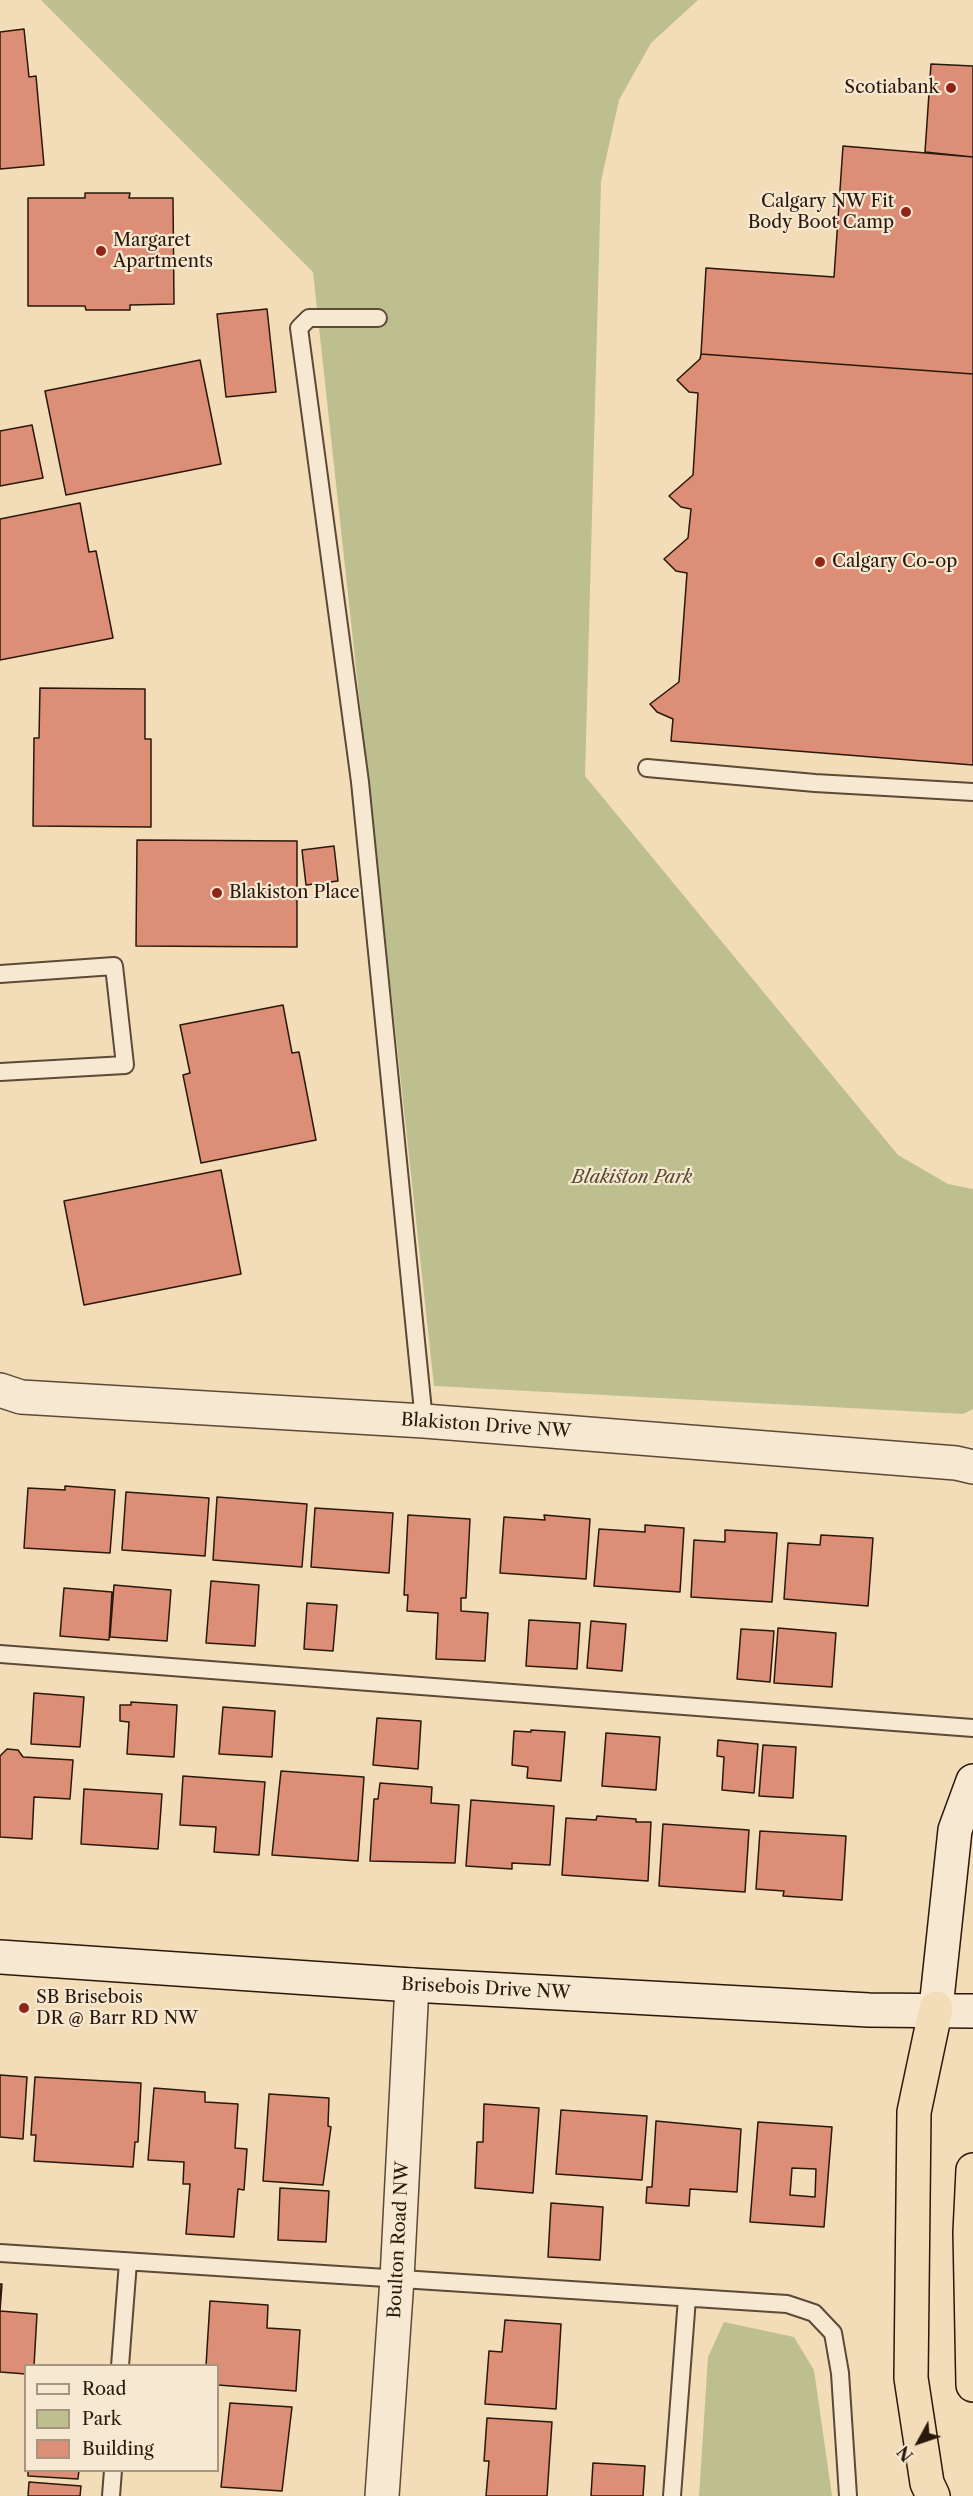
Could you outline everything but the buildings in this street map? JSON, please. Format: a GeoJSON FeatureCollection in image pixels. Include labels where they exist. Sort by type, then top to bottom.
{"type":"FeatureCollection","features":[{"type":"Feature","properties":{"kind":"highway"},"geometry":{"type":"LineString","coordinates":[[933,2496],[927,2483],[911,2378],[914,2112],[936,2008]]}},
{"type":"Feature","properties":{"kind":"highway"},"geometry":{"type":"LineString","coordinates":[[973,2169],[970,2232],[973,2385]]}},
{"type":"Feature","properties":{"kind":"street","name":"Blakiston Drive NW"},"geometry":{"type":"LineString","coordinates":[[0,1390],[21,1397],[424,1421],[956,1463],[973,1467]]}},
{"type":"Feature","properties":{"kind":"street"},"geometry":{"type":"LineString","coordinates":[[936,2008],[955,1830],[973,1781]]}},
{"type":"Feature","properties":{"kind":"street","name":"Brisebois Drive NW"},"geometry":{"type":"LineString","coordinates":[[0,1958],[411,1985],[869,2010],[936,2008],[973,2011]]}},
{"type":"Feature","properties":{"kind":"street","name":"Boulton Road NW"},"geometry":{"type":"LineString","coordinates":[[382,2496],[397,2279],[411,1985]]}},
{"type":"Feature","properties":{"kind":"lane"},"geometry":{"type":"LineString","coordinates":[[378,318],[309,318],[299,328],[360,782],[424,1421]]}},
{"type":"Feature","properties":{"kind":"lane"},"geometry":{"type":"LineString","coordinates":[[647,768],[815,783],[973,792]]}},
{"type":"Feature","properties":{"kind":"lane"},"geometry":{"type":"LineString","coordinates":[[0,974],[114,966],[125,1065],[0,1072]]}},
{"type":"Feature","properties":{"kind":"lane"},"geometry":{"type":"LineString","coordinates":[[0,1654],[973,1728]]}},
{"type":"Feature","properties":{"kind":"lane"},"geometry":{"type":"LineString","coordinates":[[0,2253],[787,2304],[814,2313],[832,2333],[840,2373],[848,2496]]}},
{"type":"Feature","properties":{"kind":"lane"},"geometry":{"type":"LineString","coordinates":[[120,2364],[128,2262]]}},
{"type":"Feature","properties":{"kind":"lane"},"geometry":{"type":"LineString","coordinates":[[672,2496],[687,2298]]}},
{"type":"Feature","properties":{"kind":"lane"},"geometry":{"type":"LineString","coordinates":[[111,2496],[113,2472]]}},
{"type":"Feature","properties":{"kind":"green space","name":"Blakiston Park"},"geometry":{"type":"Polygon","coordinates":[[[41,0],[698,0],[651,43],[619,100],[601,181],[585,776],[898,1155],[948,1184],[973,1189],[973,1409],[963,1414],[434,1386],[313,272],[41,0]]]}},
{"type":"Feature","properties":{"kind":"green space"},"geometry":{"type":"Polygon","coordinates":[[[724,2322],[794,2337],[814,2370],[832,2496],[699,2496],[708,2357],[724,2322]]]}},
{"type":"Feature","properties":{"kind":"place","name":"Scotiabank"},"geometry":{"type":"Point","coordinates":[951,88]}},
{"type":"Feature","properties":{"kind":"place","name":"Calgary NW Fit Body Boot Camp"},"geometry":{"type":"Point","coordinates":[906,212]}},
{"type":"Feature","properties":{"kind":"place","name":"Margaret Apartments"},"geometry":{"type":"Point","coordinates":[101,251]}},
{"type":"Feature","properties":{"kind":"place","name":"Calgary Co-op"},"geometry":{"type":"Point","coordinates":[820,562]}},
{"type":"Feature","properties":{"kind":"place","name":"Blakiston Place"},"geometry":{"type":"Point","coordinates":[217,893]}},
{"type":"Feature","properties":{"kind":"place","name":"SB Brisebois DR @ Barr RD NW"},"geometry":{"type":"Point","coordinates":[24,2008]}}]}
